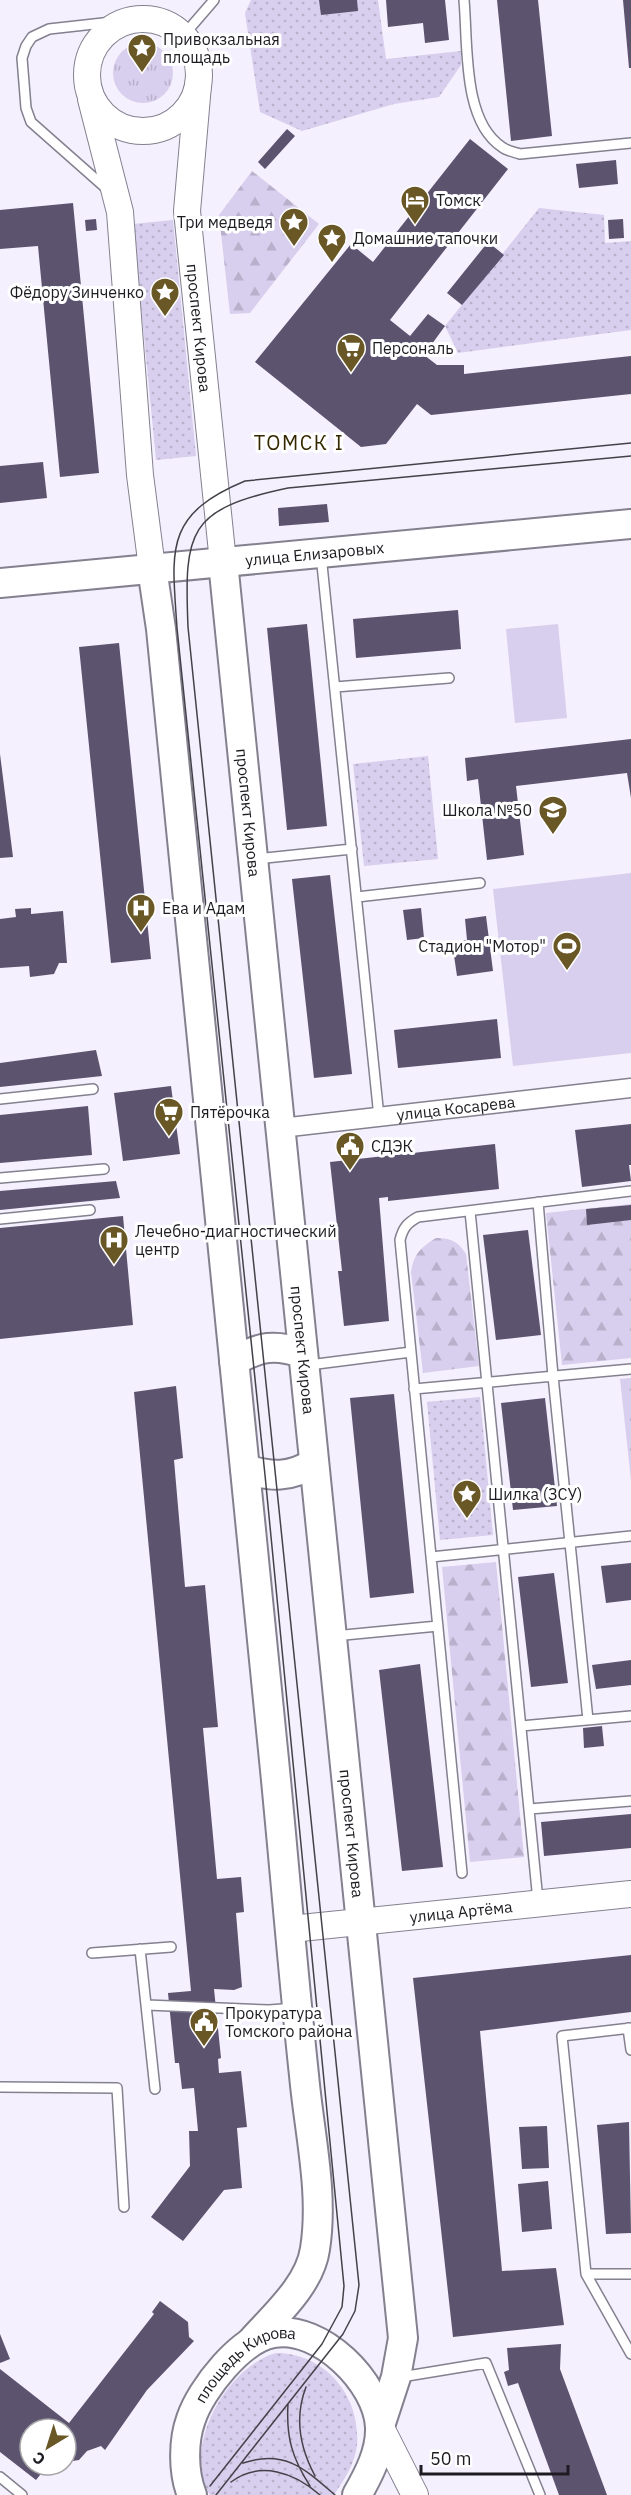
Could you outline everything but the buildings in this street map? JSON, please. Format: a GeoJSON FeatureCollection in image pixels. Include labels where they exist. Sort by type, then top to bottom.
{"type":"FeatureCollection","features":[{"type":"Feature","properties":{"kind":"main road"},"geometry":{"type":"LineString","coordinates":[[91,99],[111,122],[129,130],[150,131],[172,124],[186,112],[198,86],[196,59],[183,36],[158,21],[130,20],[116,25],[105,34],[93,48],[86,71],[91,99],[120,212],[140,475],[161,629],[316,2182],[315,2252],[310,2268],[294,2292],[251,2342]]}},
{"type":"Feature","properties":{"kind":"main road","name":"проспект Кирова"},"geometry":{"type":"LineString","coordinates":[[198,86],[188,211],[403,2338],[396,2377],[380,2426]]}},
{"type":"Feature","properties":{"kind":"main road","name":"улица Елизаровых"},"geometry":{"type":"LineString","coordinates":[[0,583],[631,524]]}},
{"type":"Feature","properties":{"kind":"main road"},"geometry":{"type":"LineString","coordinates":[[234,1361],[252,1351],[274,1347],[304,1359]]}},
{"type":"Feature","properties":{"kind":"main road"},"geometry":{"type":"LineString","coordinates":[[245,1468],[276,1476],[292,1474],[314,1463]]}},
{"type":"Feature","properties":{"kind":"main road","name":"улица Артёма"},"geometry":{"type":"LineString","coordinates":[[291,1929],[631,1894]]}},
{"type":"Feature","properties":{"kind":"main road","name":"площадь Кирова"},"geometry":{"type":"LineString","coordinates":[[192,2495],[186,2459],[192,2417],[229,2361],[251,2342],[274,2332],[308,2337],[322,2344],[343,2360],[364,2383],[376,2409],[380,2426],[373,2466],[357,2495]]}},
{"type":"Feature","properties":{"kind":"main road"},"geometry":{"type":"LineString","coordinates":[[380,2426],[415,2495]]}},
{"type":"Feature","properties":{"kind":"street","name":"улица Косарева"},"geometry":{"type":"LineString","coordinates":[[281,1128],[631,1088]]}},
{"type":"Feature","properties":{"kind":"lane"},"geometry":{"type":"LineString","coordinates":[[183,36],[214,0]]}},
{"type":"Feature","properties":{"kind":"lane"},"geometry":{"type":"LineString","coordinates":[[464,0],[475,112],[483,127],[498,143],[520,154],[631,143]]}},
{"type":"Feature","properties":{"kind":"lane"},"geometry":{"type":"LineString","coordinates":[[115,195],[42,134],[31,122],[26,108],[22,58],[28,42],[43,30],[130,20]]}},
{"type":"Feature","properties":{"kind":"lane"},"geometry":{"type":"LineString","coordinates":[[321,553],[379,1117]]}},
{"type":"Feature","properties":{"kind":"lane"},"geometry":{"type":"LineString","coordinates":[[335,687],[449,678]]}},
{"type":"Feature","properties":{"kind":"lane"},"geometry":{"type":"LineString","coordinates":[[254,860],[352,849]]}},
{"type":"Feature","properties":{"kind":"lane"},"geometry":{"type":"LineString","coordinates":[[357,897],[480,883]]}},
{"type":"Feature","properties":{"kind":"lane"},"geometry":{"type":"LineString","coordinates":[[0,1099],[93,1089]]}},
{"type":"Feature","properties":{"kind":"lane"},"geometry":{"type":"LineString","coordinates":[[0,1178],[104,1169]]}},
{"type":"Feature","properties":{"kind":"lane"},"geometry":{"type":"LineString","coordinates":[[462,1873],[400,1240],[402,1230],[418,1217],[631,1191]]}},
{"type":"Feature","properties":{"kind":"lane"},"geometry":{"type":"LineString","coordinates":[[538,1202],[588,1720]]}},
{"type":"Feature","properties":{"kind":"lane"},"geometry":{"type":"LineString","coordinates":[[0,1219],[90,1210]]}},
{"type":"Feature","properties":{"kind":"lane"},"geometry":{"type":"LineString","coordinates":[[470,1211],[538,1904]]}},
{"type":"Feature","properties":{"kind":"lane"},"geometry":{"type":"LineString","coordinates":[[304,1359],[411,1353]]}},
{"type":"Feature","properties":{"kind":"lane"},"geometry":{"type":"LineString","coordinates":[[414,1389],[631,1369]]}},
{"type":"Feature","properties":{"kind":"lane"},"geometry":{"type":"LineString","coordinates":[[431,1557],[631,1536]]}},
{"type":"Feature","properties":{"kind":"lane"},"geometry":{"type":"LineString","coordinates":[[332,1636],[438,1626]]}},
{"type":"Feature","properties":{"kind":"lane"},"geometry":{"type":"LineString","coordinates":[[521,1726],[631,1716]]}},
{"type":"Feature","properties":{"kind":"lane"},"geometry":{"type":"LineString","coordinates":[[529,1809],[631,1801]]}},
{"type":"Feature","properties":{"kind":"lane"},"geometry":{"type":"LineString","coordinates":[[92,1953],[171,1947]]}},
{"type":"Feature","properties":{"kind":"lane"},"geometry":{"type":"LineString","coordinates":[[140,1949],[155,2089]]}},
{"type":"Feature","properties":{"kind":"lane"},"geometry":{"type":"LineString","coordinates":[[147,2005],[171,2004],[269,2010],[297,2008]]}},
{"type":"Feature","properties":{"kind":"lane"},"geometry":{"type":"LineString","coordinates":[[631,2050],[630,2028],[562,2036],[586,2274],[631,2354]]}},
{"type":"Feature","properties":{"kind":"lane"},"geometry":{"type":"LineString","coordinates":[[0,2087],[117,2088],[124,2207]]}},
{"type":"Feature","properties":{"kind":"lane"},"geometry":{"type":"LineString","coordinates":[[586,2274],[631,2274]]}},
{"type":"Feature","properties":{"kind":"lane"},"geometry":{"type":"LineString","coordinates":[[396,2377],[486,2363],[540,2495]]}},
{"type":"Feature","properties":{"kind":"lane"},"geometry":{"type":"LineString","coordinates":[[0,2477],[22,2495]]}},
{"type":"Feature","properties":{"kind":"green space"},"geometry":{"type":"Polygon","coordinates":[[[251,0],[378,0],[386,59],[461,51],[461,65],[439,97],[394,104],[302,131],[260,112],[245,13],[251,0]]]}},
{"type":"Feature","properties":{"kind":"green space"},"geometry":{"type":"Polygon","coordinates":[[[137,43],[149,43],[160,48],[168,56],[173,73],[171,85],[160,98],[149,103],[137,103],[126,98],[118,90],[113,79],[113,67],[118,56],[126,48],[137,43]]]}},
{"type":"Feature","properties":{"kind":"green space"},"geometry":{"type":"Polygon","coordinates":[[[252,171],[319,224],[250,313],[230,314],[219,215],[252,171]]]}},
{"type":"Feature","properties":{"kind":"green space"},"geometry":{"type":"Polygon","coordinates":[[[539,208],[604,215],[605,243],[631,241],[631,330],[458,353],[445,326],[539,208]]]}},
{"type":"Feature","properties":{"kind":"green space"},"geometry":{"type":"Polygon","coordinates":[[[173,220],[196,456],[156,460],[133,224],[173,220]]]}},
{"type":"Feature","properties":{"kind":"green space"},"geometry":{"type":"Polygon","coordinates":[[[558,624],[567,718],[515,723],[506,629],[558,624]]]}},
{"type":"Feature","properties":{"kind":"green space"},"geometry":{"type":"Polygon","coordinates":[[[428,756],[438,859],[364,866],[353,764],[428,756]]]}},
{"type":"Feature","properties":{"kind":"green space","name":"Стадион \"Мотор\""},"geometry":{"type":"Polygon","coordinates":[[[631,873],[631,1053],[513,1066],[493,889],[631,873]]]}},
{"type":"Feature","properties":{"kind":"green space"},"geometry":{"type":"Polygon","coordinates":[[[631,1204],[631,1358],[562,1365],[546,1213],[631,1204]]]}},
{"type":"Feature","properties":{"kind":"green space"},"geometry":{"type":"Polygon","coordinates":[[[436,1238],[453,1241],[466,1254],[479,1366],[423,1373],[411,1272],[419,1252],[436,1238]]]}},
{"type":"Feature","properties":{"kind":"green space"},"geometry":{"type":"Polygon","coordinates":[[[631,1378],[631,1480],[620,1379],[631,1378]]]}},
{"type":"Feature","properties":{"kind":"green space"},"geometry":{"type":"Polygon","coordinates":[[[480,1397],[493,1535],[440,1540],[427,1402],[480,1397]]]}},
{"type":"Feature","properties":{"kind":"green space"},"geometry":{"type":"Polygon","coordinates":[[[496,1562],[524,1857],[470,1862],[442,1567],[496,1562]]]}},
{"type":"Feature","properties":{"kind":"green space"},"geometry":{"type":"Polygon","coordinates":[[[276,2353],[310,2360],[324,2369],[346,2394],[357,2427],[357,2445],[345,2478],[334,2495],[210,2495],[202,2476],[201,2455],[205,2433],[213,2412],[225,2392],[241,2374],[258,2361],[276,2353]]]}},
{"type":"Feature","properties":{"kind":"tram line"},"geometry":{"type":"LineString","coordinates":[[210,2486],[322,2344],[342,2307],[344,2286],[265,1475],[177,628],[174,577],[178,538],[186,522],[199,507],[218,494],[245,481],[631,443]]}},
{"type":"Feature","properties":{"kind":"tram line"},"geometry":{"type":"LineString","coordinates":[[216,2495],[343,2334],[355,2311],[359,2285],[188,627],[188,568],[192,546],[199,529],[211,516],[230,505],[288,488],[631,456]]}},
{"type":"Feature","properties":{"kind":"tram line"},"geometry":{"type":"LineString","coordinates":[[306,2387],[300,2410],[300,2433],[315,2476]]}},
{"type":"Feature","properties":{"kind":"tram line"},"geometry":{"type":"LineString","coordinates":[[288,2404],[289,2437],[299,2466],[310,2486]]}},
{"type":"Feature","properties":{"kind":"tram line"},"geometry":{"type":"LineString","coordinates":[[243,2463],[271,2458],[283,2460],[304,2470],[335,2495]]}},
{"type":"Feature","properties":{"kind":"tram line"},"geometry":{"type":"LineString","coordinates":[[231,2482],[242,2475],[254,2472],[277,2472],[300,2481],[320,2495]]}},
{"type":"Feature","properties":{"kind":"place","name":"Привокзальная площадь"},"geometry":{"type":"Point","coordinates":[142,74]}},
{"type":"Feature","properties":{"kind":"place","name":"Томск"},"geometry":{"type":"Point","coordinates":[415,226]}},
{"type":"Feature","properties":{"kind":"place","name":"Три медведя"},"geometry":{"type":"Point","coordinates":[294,248]}},
{"type":"Feature","properties":{"kind":"place","name":"Домашние тапочки"},"geometry":{"type":"Point","coordinates":[332,264]}},
{"type":"Feature","properties":{"kind":"place","name":"Фёдору Зинченко"},"geometry":{"type":"Point","coordinates":[165,318]}},
{"type":"Feature","properties":{"kind":"place","name":"Персональ"},"geometry":{"type":"Point","coordinates":[351,374]}},
{"type":"Feature","properties":{"kind":"place","name":"Школа №50"},"geometry":{"type":"Point","coordinates":[553,836]}},
{"type":"Feature","properties":{"kind":"place","name":"Ева и Адам"},"geometry":{"type":"Point","coordinates":[141,934]}},
{"type":"Feature","properties":{"kind":"place","name":"Стадион \"Мотор\""},"geometry":{"type":"Point","coordinates":[567,972]}},
{"type":"Feature","properties":{"kind":"place","name":"Пятёрочка"},"geometry":{"type":"Point","coordinates":[169,1138]}},
{"type":"Feature","properties":{"kind":"place","name":"СДЭК"},"geometry":{"type":"Point","coordinates":[350,1172]}},
{"type":"Feature","properties":{"kind":"place","name":"Лечебно-диагностический центр"},"geometry":{"type":"Point","coordinates":[114,1266]}},
{"type":"Feature","properties":{"kind":"place","name":"Шилка (ЗСУ)"},"geometry":{"type":"Point","coordinates":[467,1520]}},
{"type":"Feature","properties":{"kind":"place","name":"Прокуратура Томского района"},"geometry":{"type":"Point","coordinates":[204,2048]}},
{"type":"Feature","properties":{"kind":"district","name":"ТОМСК I"},"geometry":{"type":"Point","coordinates":[299,442]}}]}
